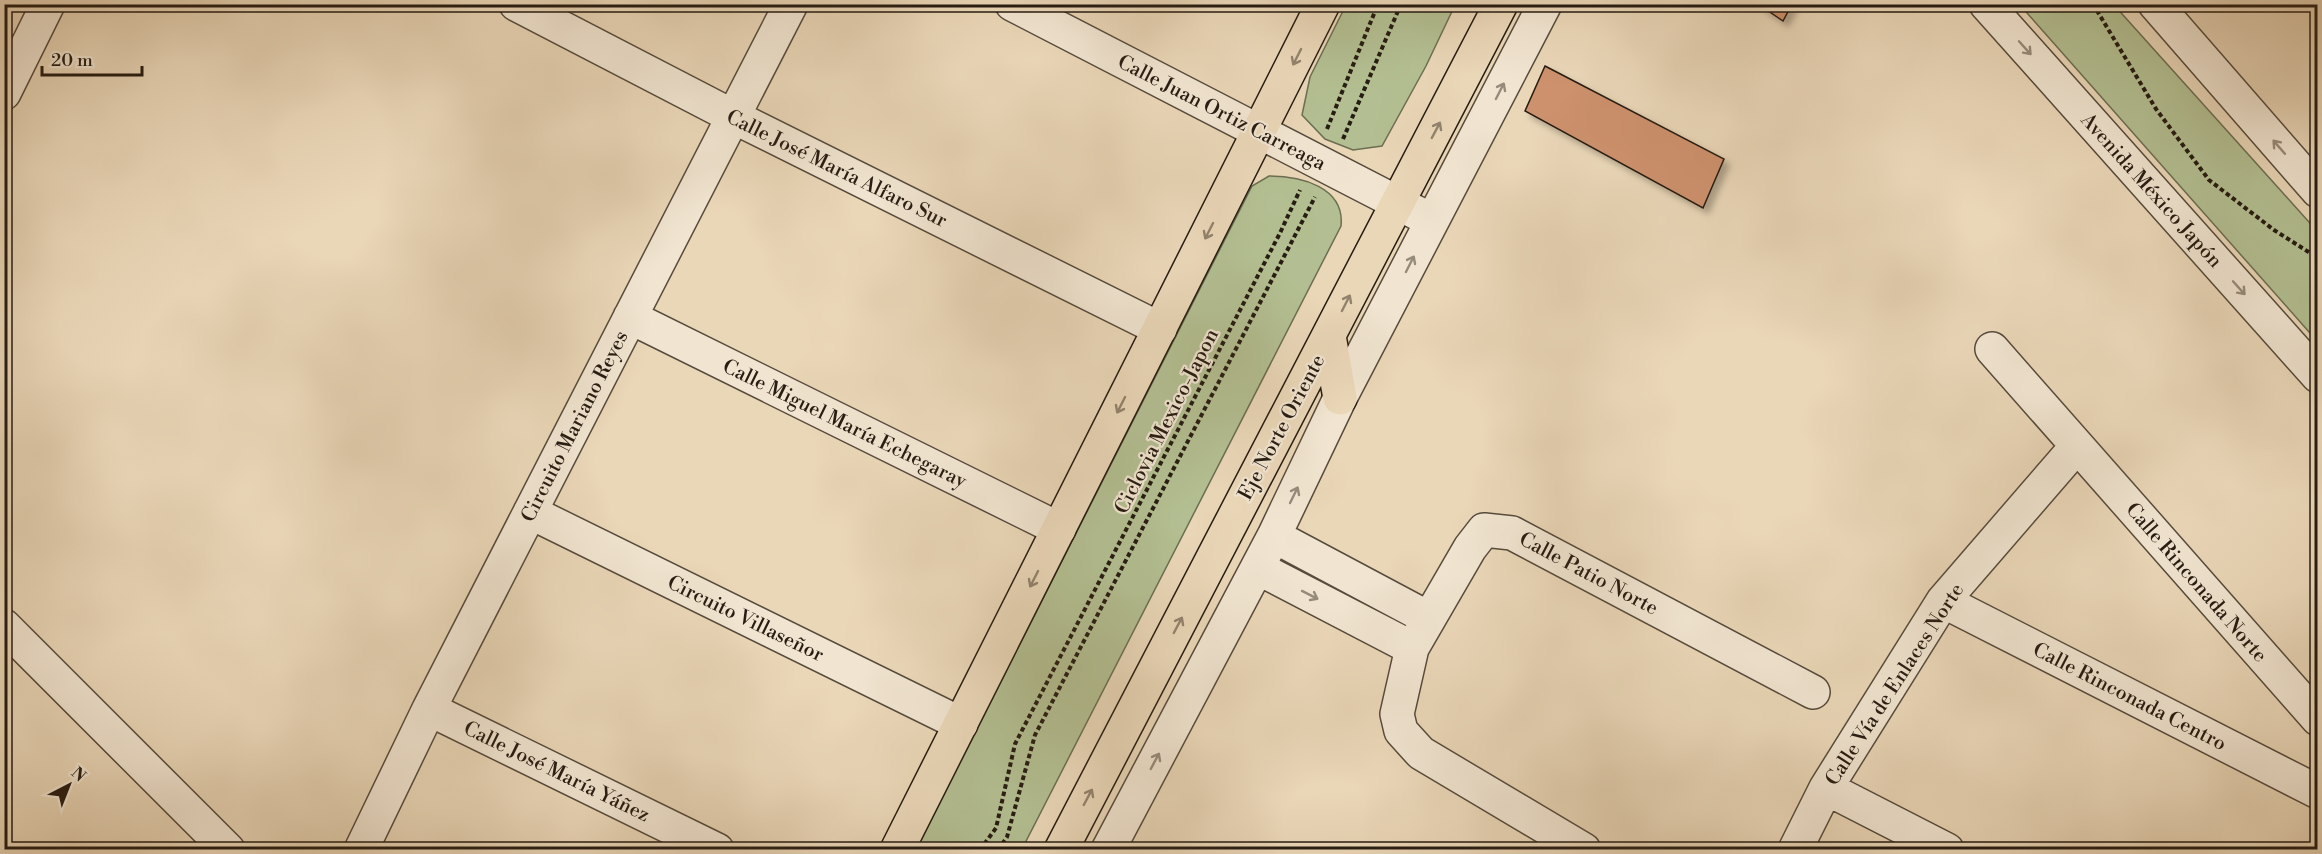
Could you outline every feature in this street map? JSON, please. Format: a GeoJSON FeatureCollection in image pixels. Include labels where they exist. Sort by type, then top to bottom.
{"type":"FeatureCollection","features":[{"type":"Feature","properties":{"kind":"main road"},"geometry":{"type":"LineString","coordinates":[[897,849],[1323,4]]}},
{"type":"Feature","properties":{"kind":"main road","name":"Eje Norte Oriente"},"geometry":{"type":"LineString","coordinates":[[1061,849],[1501,4]]}},
{"type":"Feature","properties":{"kind":"main road"},"geometry":{"type":"LineString","coordinates":[[1329,336],[1340,398]]}},
{"type":"Feature","properties":{"kind":"street","name":"Calle José María Alfaro Sur"},"geometry":{"type":"LineString","coordinates":[[516,4],[734,117],[1160,329]]}},
{"type":"Feature","properties":{"kind":"street","name":"Circuito Mariano Reyes"},"geometry":{"type":"LineString","coordinates":[[361,849],[429,708],[791,4]]}},
{"type":"Feature","properties":{"kind":"street","name":"Calle Juan Ortiz Carreaga"},"geometry":{"type":"LineString","coordinates":[[1012,4],[1432,220]]}},
{"type":"Feature","properties":{"kind":"street"},"geometry":{"type":"LineString","coordinates":[[1108,849],[1258,568],[1340,398],[1545,4]]}},
{"type":"Feature","properties":{"kind":"street","name":"Avenida México Japón"},"geometry":{"type":"LineString","coordinates":[[1986,4],[2318,376]]}},
{"type":"Feature","properties":{"kind":"street"},"geometry":{"type":"LineString","coordinates":[[2154,4],[2318,191]]}},
{"type":"Feature","properties":{"kind":"street"},"geometry":{"type":"LineString","coordinates":[[4,93],[42,6]]}},
{"type":"Feature","properties":{"kind":"street","name":"Calle Miguel María Echegaray"},"geometry":{"type":"LineString","coordinates":[[630,317],[1059,529]]}},
{"type":"Feature","properties":{"kind":"street","name":"Calle Rinconada Norte"},"geometry":{"type":"LineString","coordinates":[[1992,349],[2318,719]]}},
{"type":"Feature","properties":{"kind":"street","name":"Calle Vía de Enlaces Norte"},"geometry":{"type":"LineString","coordinates":[[1795,849],[1826,788],[1943,601],[2077,446]]}},
{"type":"Feature","properties":{"kind":"street","name":"Circuito Villaseñor"},"geometry":{"type":"LineString","coordinates":[[531,512],[961,724]]}},
{"type":"Feature","properties":{"kind":"street","name":"Calle Patio Norte"},"geometry":{"type":"LineString","coordinates":[[1584,849],[1422,753],[1401,731],[1397,714],[1412,648],[1470,548],[1484,530],[1512,533],[1814,692]]}},
{"type":"Feature","properties":{"kind":"street"},"geometry":{"type":"LineString","coordinates":[[1274,536],[1428,618]]}},
{"type":"Feature","properties":{"kind":"street"},"geometry":{"type":"LineString","coordinates":[[1258,568],[1412,648]]}},
{"type":"Feature","properties":{"kind":"street","name":"Calle Rinconada Centro"},"geometry":{"type":"LineString","coordinates":[[1943,601],[2318,792]]}},
{"type":"Feature","properties":{"kind":"street"},"geometry":{"type":"LineString","coordinates":[[4,626],[228,849]]}},
{"type":"Feature","properties":{"kind":"street","name":"Calle José María Yáñez"},"geometry":{"type":"LineString","coordinates":[[429,708],[717,849]]}},
{"type":"Feature","properties":{"kind":"street"},"geometry":{"type":"LineString","coordinates":[[1826,788],[1947,849]]}},
{"type":"Feature","properties":{"kind":"path","name":"Ciclovia Mexico-Japon"},"geometry":{"type":"LineString","coordinates":[[980,849],[996,828],[1015,744],[1280,233],[1322,163],[1378,4]]}},
{"type":"Feature","properties":{"kind":"path"},"geometry":{"type":"LineString","coordinates":[[998,849],[1007,837],[1035,735],[1401,4]]}},
{"type":"Feature","properties":{"kind":"path"},"geometry":{"type":"LineString","coordinates":[[2093,4],[2156,109],[2209,180],[2274,230],[2318,258]]}},
{"type":"Feature","properties":{"kind":"green space"},"geometry":{"type":"Polygon","coordinates":[[[1346,5],[1455,5],[1426,66],[1382,146],[1353,150],[1325,139],[1302,115],[1310,77],[1346,5]]]}},
{"type":"Feature","properties":{"kind":"green space"},"geometry":{"type":"Polygon","coordinates":[[[2020,5],[2114,5],[2317,231],[2317,341],[2020,5]]]}},
{"type":"Feature","properties":{"kind":"green space"},"geometry":{"type":"Polygon","coordinates":[[[1269,176],[1294,178],[1318,186],[1336,202],[1341,226],[1022,849],[916,849],[1252,186],[1269,176]]]}},
{"type":"Feature","properties":{"kind":"building"},"geometry":{"type":"Polygon","coordinates":[[[1758,4],[1792,4],[1783,21],[1758,4]]]}},
{"type":"Feature","properties":{"kind":"building"},"geometry":{"type":"Polygon","coordinates":[[[1545,66],[1724,159],[1703,208],[1525,111],[1545,66]]]}}]}
